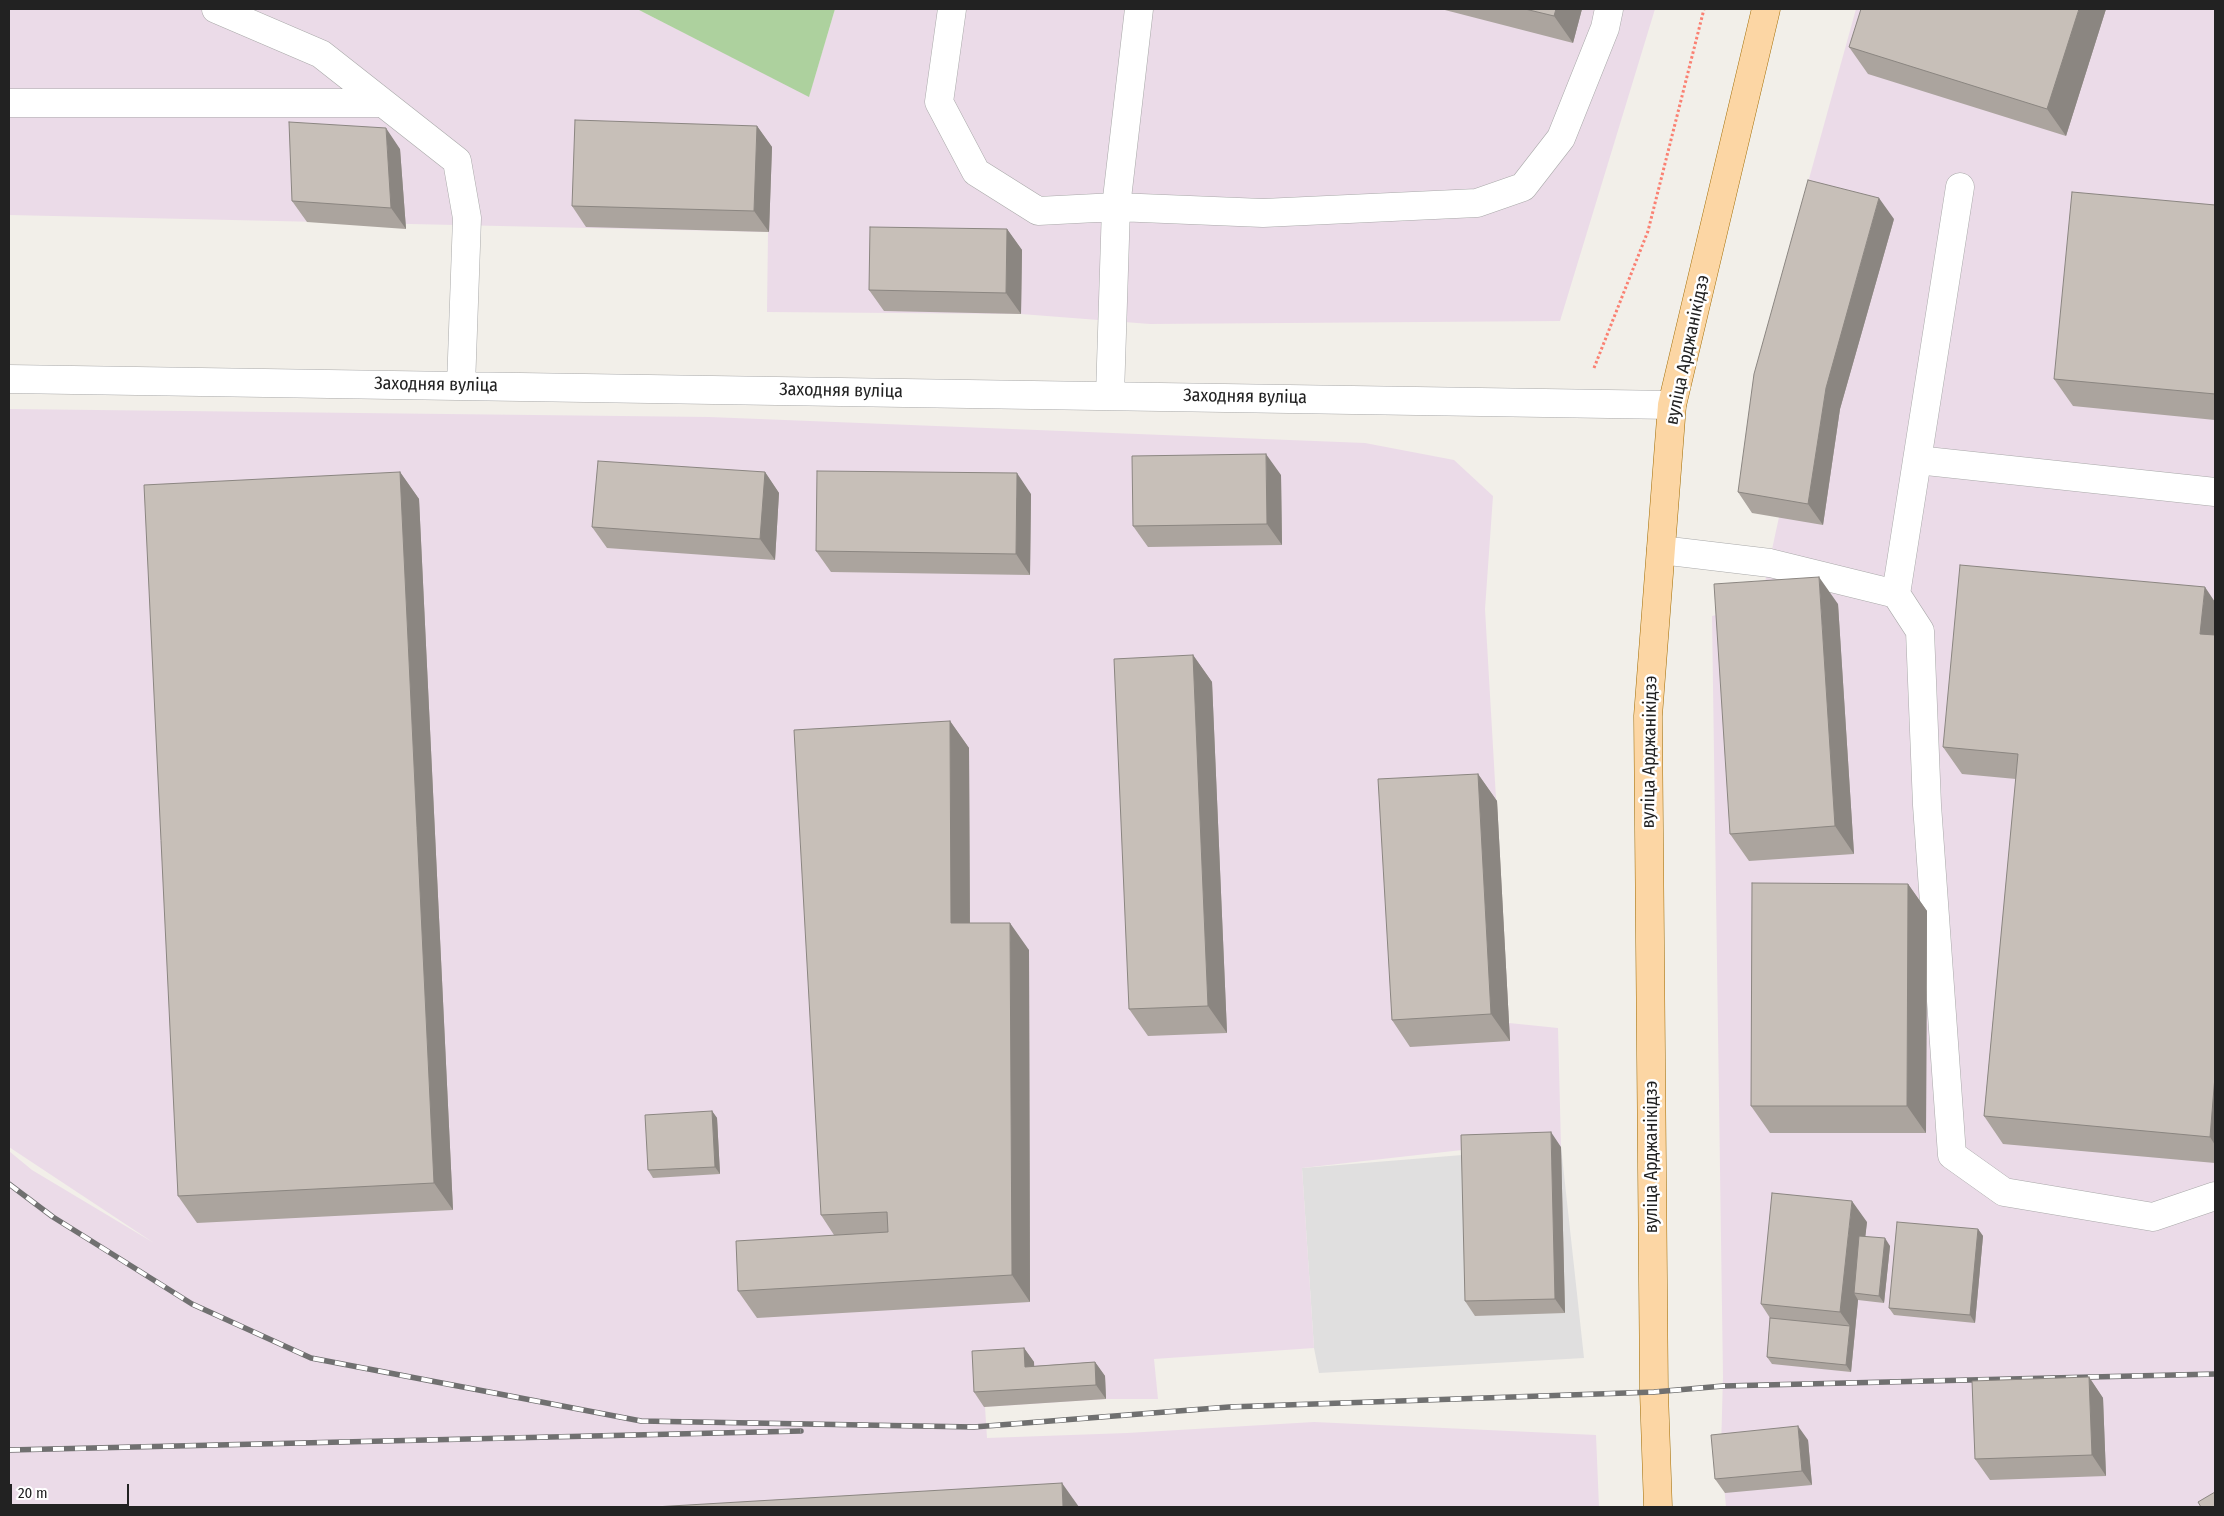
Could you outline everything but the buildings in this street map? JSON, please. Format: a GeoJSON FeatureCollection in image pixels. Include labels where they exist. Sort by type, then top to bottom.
{"type":"FeatureCollection","features":[{"type":"Feature","properties":{"kind":"main road","name":"вуліца Арджанікідзэ"},"geometry":{"type":"LineString","coordinates":[[1658,1507],[1654,1392],[1648,716],[1672,405],[1766,9]]}},
{"type":"Feature","properties":{"kind":"street"},"geometry":{"type":"LineString","coordinates":[[216,9],[320,54],[457,161],[467,218],[462,386]]}},
{"type":"Feature","properties":{"kind":"street"},"geometry":{"type":"LineString","coordinates":[[952,9],[939,102],[976,172],[1038,212],[1116,206],[1263,213],[1478,203],[1523,187],[1562,138],[1605,28],[1609,9]]}},
{"type":"Feature","properties":{"kind":"street"},"geometry":{"type":"LineString","coordinates":[[1110,395],[1116,206],[1139,9]]}},
{"type":"Feature","properties":{"kind":"street"},"geometry":{"type":"LineString","coordinates":[[9,103],[382,103]]}},
{"type":"Feature","properties":{"kind":"street"},"geometry":{"type":"LineString","coordinates":[[1896,594],[1960,187]]}},
{"type":"Feature","properties":{"kind":"street","name":"Заходняя вуліца"},"geometry":{"type":"LineString","coordinates":[[9,379],[1672,405]]}},
{"type":"Feature","properties":{"kind":"street"},"geometry":{"type":"LineString","coordinates":[[1917,460],[2215,492]]}},
{"type":"Feature","properties":{"kind":"street"},"geometry":{"type":"LineString","coordinates":[[1661,550],[1770,563],[1896,594],[1920,630],[1927,805],[1952,1155],[2004,1192],[2152,1217],[2215,1196]]}},
{"type":"Feature","properties":{"kind":"path"},"geometry":{"type":"LineString","coordinates":[[1580,404],[1648,232],[1704,9]]}},
{"type":"Feature","properties":{"kind":"shaded area"},"geometry":{"type":"Polygon","coordinates":[[[9,9],[637,9],[809,96],[835,9],[1655,9],[1560,321],[1150,324],[1021,314],[767,312],[768,232],[9,215],[9,9]]]}},
{"type":"Feature","properties":{"kind":"shaded area"},"geometry":{"type":"Polygon","coordinates":[[[1856,9],[2215,9],[2215,1507],[1726,1507],[1721,1449],[1723,1377],[1712,616],[1733,611],[1759,610],[1779,517],[1804,197],[1856,9]]]}},
{"type":"Feature","properties":{"kind":"shaded area"},"geometry":{"type":"Polygon","coordinates":[[[9,409],[709,417],[1365,443],[1454,460],[1493,496],[1485,609],[1509,1023],[1558,1028],[1561,1147],[1471,1149],[1302,1168],[1314,1348],[1154,1359],[1158,1399],[1106,1399],[985,1407],[987,1438],[1127,1433],[1314,1422],[1596,1435],[1599,1507],[9,1507],[9,1151],[32,1170],[154,1243],[9,1147],[9,409]]]}},
{"type":"Feature","properties":{"kind":"shaded area"},"geometry":{"type":"Polygon","coordinates":[[[1561,1147],[1584,1358],[1319,1373],[1314,1348],[1302,1168],[1561,1147]]]}},
{"type":"Feature","properties":{"kind":"green space"},"geometry":{"type":"Polygon","coordinates":[[[637,9],[835,9],[809,97],[637,9]]]}},
{"type":"Feature","properties":{"kind":"railway"},"geometry":{"type":"LineString","coordinates":[[9,1184],[53,1217],[192,1304],[311,1358],[641,1421],[974,1427],[1229,1407],[1654,1392],[1723,1386],[2215,1374]]}},
{"type":"Feature","properties":{"kind":"railway"},"geometry":{"type":"LineString","coordinates":[[9,1450],[801,1431]]}}]}
